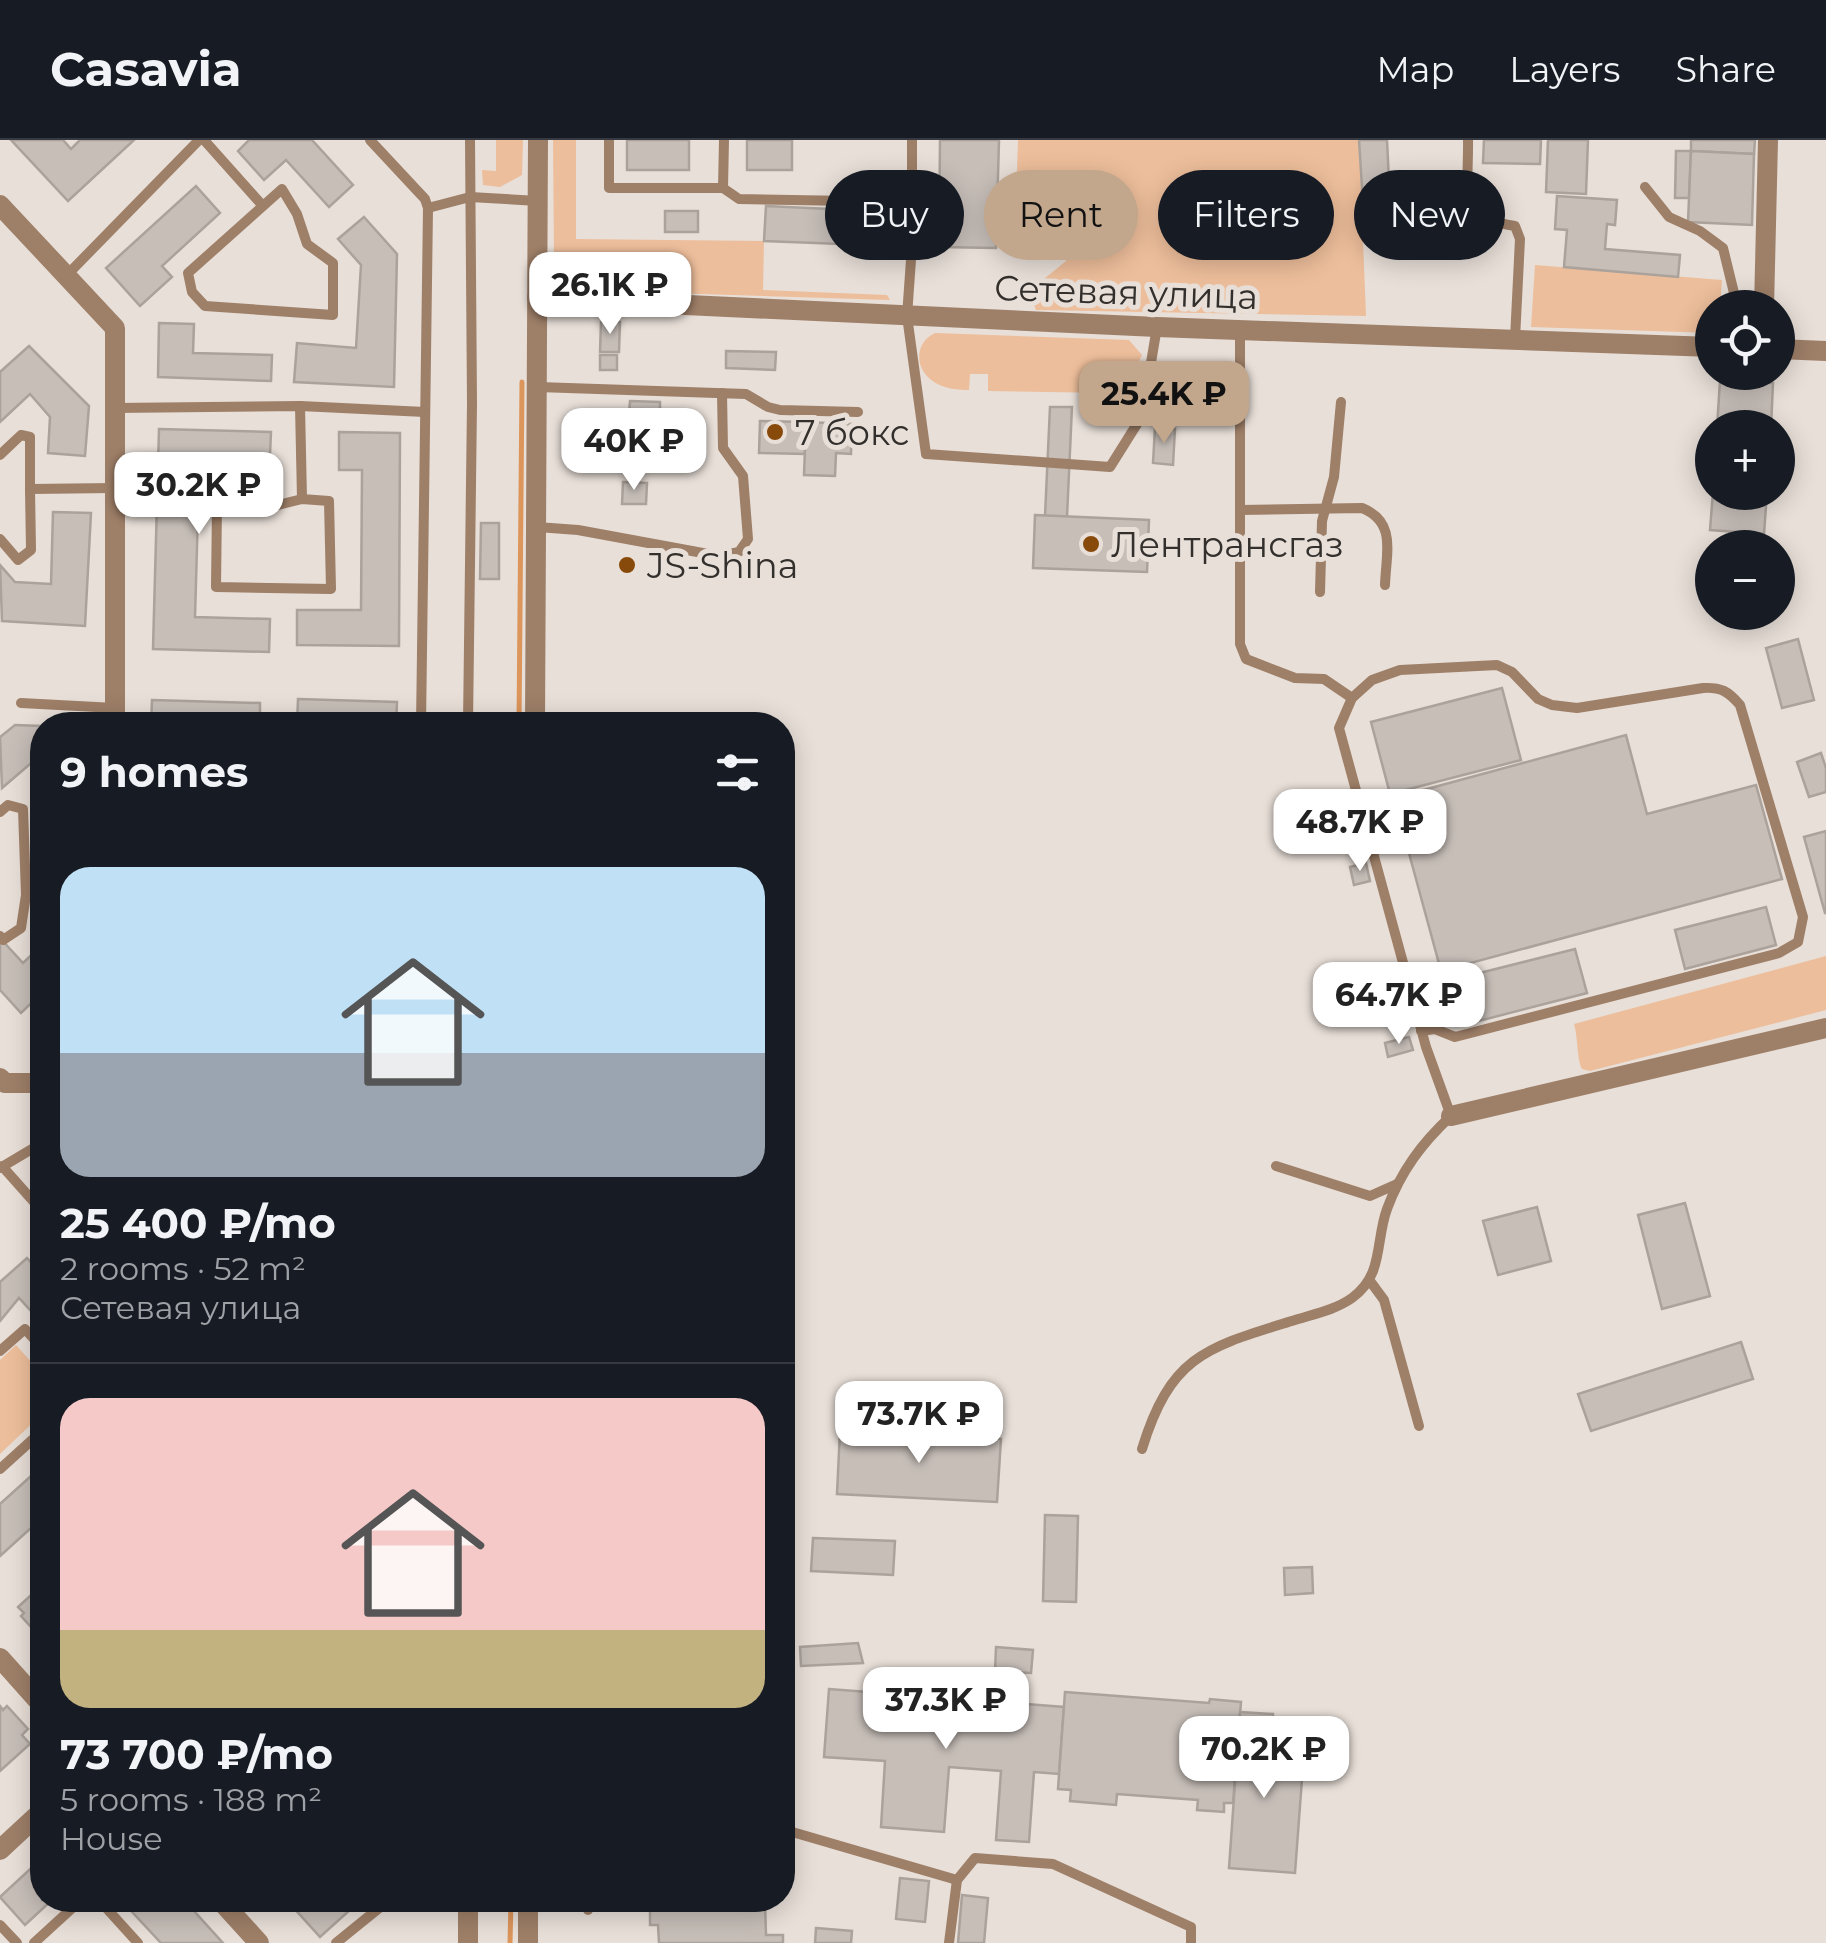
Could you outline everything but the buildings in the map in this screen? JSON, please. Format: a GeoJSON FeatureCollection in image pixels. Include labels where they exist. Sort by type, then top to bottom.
{"type":"FeatureCollection","features":[{"type":"Feature","properties":{"kind":"street"},"geometry":{"type":"LineString","coordinates":[[535,712],[538,140]]}},
{"type":"Feature","properties":{"kind":"street"},"geometry":{"type":"LineString","coordinates":[[1764,290],[1768,140]]}},
{"type":"Feature","properties":{"kind":"street"},"geometry":{"type":"LineString","coordinates":[[0,205],[115,328],[115,712]]}},
{"type":"Feature","properties":{"kind":"street","name":"Сетевая улица"},"geometry":{"type":"LineString","coordinates":[[537,298],[1240,330],[1695,345]]}},
{"type":"Feature","properties":{"kind":"street"},"geometry":{"type":"LineString","coordinates":[[1795,350],[1826,351]]}},
{"type":"Feature","properties":{"kind":"street"},"geometry":{"type":"LineString","coordinates":[[1451,1116],[1826,1028]]}},
{"type":"Feature","properties":{"kind":"street"},"geometry":{"type":"LineString","coordinates":[[2,1083],[30,1083]]}},
{"type":"Feature","properties":{"kind":"street"},"geometry":{"type":"LineString","coordinates":[[0,1658],[30,1692]]}},
{"type":"Feature","properties":{"kind":"street"},"geometry":{"type":"LineString","coordinates":[[0,1850],[30,1823]]}},
{"type":"Feature","properties":{"kind":"street"},"geometry":{"type":"LineString","coordinates":[[231,1912],[259,1943]]}},
{"type":"Feature","properties":{"kind":"street"},"geometry":{"type":"LineString","coordinates":[[468,1912],[468,1943]]}},
{"type":"Feature","properties":{"kind":"street"},"geometry":{"type":"LineString","coordinates":[[528,1912],[528,1943]]}},
{"type":"Feature","properties":{"kind":"lane"},"geometry":{"type":"LineString","coordinates":[[66,276],[202,140],[263,206]]}},
{"type":"Feature","properties":{"kind":"lane"},"geometry":{"type":"LineString","coordinates":[[370,140],[426,198],[428,208],[421,712]]}},
{"type":"Feature","properties":{"kind":"lane"},"geometry":{"type":"LineString","coordinates":[[468,712],[470,140]]}},
{"type":"Feature","properties":{"kind":"lane"},"geometry":{"type":"LineString","coordinates":[[609,140],[609,188],[724,188],[739,198],[825,200]]}},
{"type":"Feature","properties":{"kind":"lane"},"geometry":{"type":"LineString","coordinates":[[724,140],[724,188]]}},
{"type":"Feature","properties":{"kind":"lane"},"geometry":{"type":"LineString","coordinates":[[912,140],[912,170]]}},
{"type":"Feature","properties":{"kind":"lane"},"geometry":{"type":"LineString","coordinates":[[1468,140],[1469,196],[1477,214],[1489,222],[1515,226],[1520,240],[1515,340]]}},
{"type":"Feature","properties":{"kind":"lane"},"geometry":{"type":"LineString","coordinates":[[1645,187],[1669,217],[1700,231],[1724,248],[1733,290]]}},
{"type":"Feature","properties":{"kind":"lane"},"geometry":{"type":"LineString","coordinates":[[282,190],[297,214],[307,244],[333,263],[333,315],[205,306],[192,292],[188,273],[263,206],[282,190]]}},
{"type":"Feature","properties":{"kind":"lane"},"geometry":{"type":"LineString","coordinates":[[428,208],[470,197],[538,201]]}},
{"type":"Feature","properties":{"kind":"lane"},"geometry":{"type":"LineString","coordinates":[[909,260],[907,316],[926,454],[1110,467],[1142,416],[1157,326]]}},
{"type":"Feature","properties":{"kind":"lane"},"geometry":{"type":"LineString","coordinates":[[1240,330],[1240,644],[1246,659],[1295,678],[1324,679],[1352,698]]}},
{"type":"Feature","properties":{"kind":"lane"},"geometry":{"type":"LineString","coordinates":[[537,387],[746,394],[780,410],[858,412]]}},
{"type":"Feature","properties":{"kind":"lane"},"geometry":{"type":"LineString","coordinates":[[536,527],[578,530],[719,556],[738,552],[748,539],[744,476],[724,448],[722,394]]}},
{"type":"Feature","properties":{"kind":"lane"},"geometry":{"type":"LineString","coordinates":[[1320,592],[1322,522],[1334,478],[1341,402]]}},
{"type":"Feature","properties":{"kind":"lane"},"geometry":{"type":"LineString","coordinates":[[114,408],[300,406],[425,412]]}},
{"type":"Feature","properties":{"kind":"lane"},"geometry":{"type":"LineString","coordinates":[[300,406],[302,499]]}},
{"type":"Feature","properties":{"kind":"lane"},"geometry":{"type":"LineString","coordinates":[[0,455],[20,435],[30,437],[30,550],[18,560],[0,539]]}},
{"type":"Feature","properties":{"kind":"lane"},"geometry":{"type":"LineString","coordinates":[[30,489],[114,488]]}},
{"type":"Feature","properties":{"kind":"lane"},"geometry":{"type":"LineString","coordinates":[[302,499],[329,501],[331,589],[216,587],[218,505],[278,504],[302,499]]}},
{"type":"Feature","properties":{"kind":"lane"},"geometry":{"type":"LineString","coordinates":[[1240,510],[1362,508],[1376,514],[1387,534],[1386,586]]}},
{"type":"Feature","properties":{"kind":"lane"},"geometry":{"type":"LineString","coordinates":[[1142,1448],[1153,1412],[1194,1358],[1225,1342],[1333,1308],[1353,1298],[1370,1281],[1380,1256],[1385,1215],[1398,1184],[1415,1153],[1451,1116],[1421,1030],[1338,728],[1352,698],[1372,680],[1400,670],[1496,665],[1512,672],[1538,699],[1552,705],[1577,708],[1703,688],[1723,689],[1740,704],[1804,918],[1798,942],[1778,953],[1456,1038],[1435,1029],[1421,1030]]}},
{"type":"Feature","properties":{"kind":"lane"},"geometry":{"type":"LineString","coordinates":[[21,703],[81,712]]}},
{"type":"Feature","properties":{"kind":"lane"},"geometry":{"type":"LineString","coordinates":[[0,812],[8,805],[23,809],[26,896],[21,928],[4,940],[0,936]]}},
{"type":"Feature","properties":{"kind":"lane"},"geometry":{"type":"LineString","coordinates":[[30,1150],[1,1167],[30,1199]]}},
{"type":"Feature","properties":{"kind":"lane"},"geometry":{"type":"LineString","coordinates":[[1276,1166],[1370,1196],[1398,1184]]}},
{"type":"Feature","properties":{"kind":"lane"},"geometry":{"type":"LineString","coordinates":[[1370,1281],[1384,1300],[1420,1426]]}},
{"type":"Feature","properties":{"kind":"lane"},"geometry":{"type":"LineString","coordinates":[[0,1352],[26,1329],[30,1334]]}},
{"type":"Feature","properties":{"kind":"lane"},"geometry":{"type":"LineString","coordinates":[[0,1469],[30,1442]]}},
{"type":"Feature","properties":{"kind":"lane"},"geometry":{"type":"LineString","coordinates":[[795,1833],[957,1880]]}},
{"type":"Feature","properties":{"kind":"lane"},"geometry":{"type":"LineString","coordinates":[[949,1943],[957,1880],[975,1858],[1052,1864],[1192,1927],[1191,1943]]}},
{"type":"Feature","properties":{"kind":"lane"},"geometry":{"type":"LineString","coordinates":[[34,1943],[69,1912]]}},
{"type":"Feature","properties":{"kind":"lane"},"geometry":{"type":"LineString","coordinates":[[111,1912],[138,1943]]}},
{"type":"Feature","properties":{"kind":"lane"},"geometry":{"type":"LineString","coordinates":[[336,1943],[375,1912]]}},
{"type":"Feature","properties":{"kind":"lane"},"geometry":{"type":"LineString","coordinates":[[0,1924],[17,1943]]}},
{"type":"Feature","properties":{"kind":"shaded area"},"geometry":{"type":"Polygon","coordinates":[[[496,140],[523,140],[522,175],[500,187],[483,185],[482,170],[496,171],[496,140]]]}},
{"type":"Feature","properties":{"kind":"shaded area"},"geometry":{"type":"Polygon","coordinates":[[[553,140],[576,140],[576,239],[764,241],[763,290],[887,295],[890,300],[605,291],[604,286],[573,278],[554,257],[553,140]]]}},
{"type":"Feature","properties":{"kind":"shaded area"},"geometry":{"type":"Polygon","coordinates":[[[1018,140],[1359,140],[1360,170],[1354,170],[1354,260],[1364,260],[1366,316],[1036,310],[1031,296],[1039,283],[1066,260],[1138,260],[1138,170],[1017,170],[1018,140]]]}},
{"type":"Feature","properties":{"kind":"shaded area"},"geometry":{"type":"Polygon","coordinates":[[[1535,265],[1722,280],[1721,290],[1695,290],[1695,332],[1531,327],[1535,265]]]}},
{"type":"Feature","properties":{"kind":"shaded area"},"geometry":{"type":"Polygon","coordinates":[[[935,333],[1129,340],[1142,355],[1129,383],[1110,393],[988,391],[988,374],[970,374],[969,390],[959,390],[934,382],[921,367],[921,347],[935,333]]]}},
{"type":"Feature","properties":{"kind":"shaded area"},"geometry":{"type":"Polygon","coordinates":[[[1826,956],[1826,1010],[1590,1071],[1582,1069],[1574,1024],[1826,956]]]}},
{"type":"Feature","properties":{"kind":"shaded area"},"geometry":{"type":"Polygon","coordinates":[[[16,1345],[30,1361],[30,1425],[0,1454],[0,1360],[16,1345]]]}},
{"type":"Feature","properties":{"kind":"waterway"},"geometry":{"type":"LineString","coordinates":[[519,712],[522,382]]}},
{"type":"Feature","properties":{"kind":"waterway"},"geometry":{"type":"LineString","coordinates":[[510,1943],[511,1912]]}},
{"type":"Feature","properties":{"kind":"place","name":"7 бокс"},"geometry":{"type":"Point","coordinates":[775,432]}},
{"type":"Feature","properties":{"kind":"place","name":"Лентрансгаз"},"geometry":{"type":"Point","coordinates":[1091,544]}},
{"type":"Feature","properties":{"kind":"place","name":"JS-Shina"},"geometry":{"type":"Point","coordinates":[627,565]}}]}
